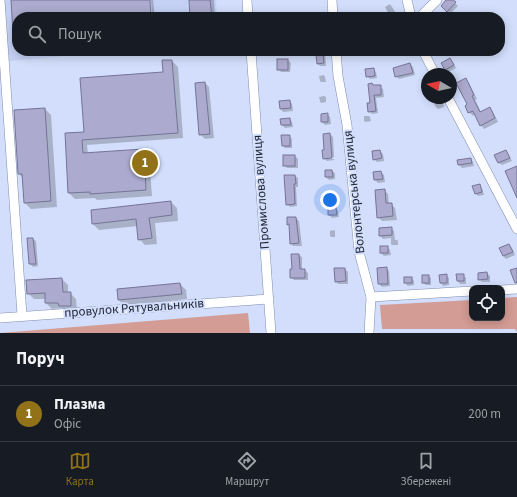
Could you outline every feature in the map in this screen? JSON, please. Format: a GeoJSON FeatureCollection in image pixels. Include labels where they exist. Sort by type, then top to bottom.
{"type":"FeatureCollection","features":[{"type":"Feature","properties":{"kind":"street"},"geometry":{"type":"LineString","coordinates":[[0,0],[2,55],[22,315]]}},
{"type":"Feature","properties":{"kind":"street"},"geometry":{"type":"LineString","coordinates":[[247,0],[248,12]]}},
{"type":"Feature","properties":{"kind":"street"},"geometry":{"type":"LineString","coordinates":[[332,0],[333,12]]}},
{"type":"Feature","properties":{"kind":"street"},"geometry":{"type":"LineString","coordinates":[[407,0],[410,12]]}},
{"type":"Feature","properties":{"kind":"street"},"geometry":{"type":"LineString","coordinates":[[425,12],[437,0]]}},
{"type":"Feature","properties":{"kind":"street","name":"Промислова вулиця"},"geometry":{"type":"LineString","coordinates":[[251,56],[271,333]]}},
{"type":"Feature","properties":{"kind":"street","name":"Волонтерська вулиця"},"geometry":{"type":"LineString","coordinates":[[336,56],[338,76],[347,125],[359,252],[371,297],[369,333]]}},
{"type":"Feature","properties":{"kind":"street"},"geometry":{"type":"LineString","coordinates":[[426,56],[432,68]]}},
{"type":"Feature","properties":{"kind":"street"},"geometry":{"type":"LineString","coordinates":[[451,104],[517,229]]}},
{"type":"Feature","properties":{"kind":"street"},"geometry":{"type":"LineString","coordinates":[[505,290],[517,289]]}},
{"type":"Feature","properties":{"kind":"street"},"geometry":{"type":"LineString","coordinates":[[371,297],[469,292]]}},
{"type":"Feature","properties":{"kind":"street","name":"провулок Рятувальників"},"geometry":{"type":"LineString","coordinates":[[0,318],[22,315],[268,299]]}},
{"type":"Feature","properties":{"kind":"shaded area"},"geometry":{"type":"Polygon","coordinates":[[[0,0],[216,0],[217,12],[12,12],[12,56],[63,56],[0,62],[0,0]]]}},
{"type":"Feature","properties":{"kind":"shaded area"},"geometry":{"type":"Polygon","coordinates":[[[517,297],[517,332],[515,329],[382,329],[380,305],[469,300],[469,321],[505,321],[505,298],[517,297]]]}},
{"type":"Feature","properties":{"kind":"shaded area"},"geometry":{"type":"Polygon","coordinates":[[[248,313],[250,333],[0,333],[248,313]]]}},
{"type":"Feature","properties":{"kind":"building"},"geometry":{"type":"Polygon","coordinates":[[[11,0],[150,0],[151,12],[12,12],[12,16],[11,0]]]}},
{"type":"Feature","properties":{"kind":"building"},"geometry":{"type":"Polygon","coordinates":[[[189,0],[210,0],[211,12],[190,12],[189,0]]]}},
{"type":"Feature","properties":{"kind":"building"},"geometry":{"type":"Polygon","coordinates":[[[446,0],[453,0],[456,2],[447,12],[441,6],[446,0]]]}},
{"type":"Feature","properties":{"kind":"building"},"geometry":{"type":"Polygon","coordinates":[[[316,56],[323,56],[324,63],[317,64],[316,56]]]}},
{"type":"Feature","properties":{"kind":"building"},"geometry":{"type":"Polygon","coordinates":[[[450,58],[454,65],[449,68],[444,68],[441,63],[450,58]]]}},
{"type":"Feature","properties":{"kind":"building"},"geometry":{"type":"Polygon","coordinates":[[[277,59],[288,59],[288,70],[277,70],[277,59]]]}},
{"type":"Feature","properties":{"kind":"building"},"geometry":{"type":"Polygon","coordinates":[[[162,60],[172,60],[178,133],[82,140],[83,153],[144,149],[146,190],[90,194],[90,192],[68,193],[65,133],[84,132],[80,78],[163,72],[162,60]]]}},
{"type":"Feature","properties":{"kind":"building"},"geometry":{"type":"Polygon","coordinates":[[[410,63],[413,73],[395,77],[393,68],[410,63]]]}},
{"type":"Feature","properties":{"kind":"building"},"geometry":{"type":"Polygon","coordinates":[[[374,68],[375,76],[366,77],[365,69],[374,68]]]}},
{"type":"Feature","properties":{"kind":"building"},"geometry":{"type":"Polygon","coordinates":[[[466,78],[474,95],[472,96],[480,112],[490,107],[495,118],[480,126],[473,111],[468,113],[465,106],[467,104],[457,82],[466,78]]]}},
{"type":"Feature","properties":{"kind":"building"},"geometry":{"type":"Polygon","coordinates":[[[205,82],[210,134],[199,135],[195,83],[205,82]]]}},
{"type":"Feature","properties":{"kind":"building"},"geometry":{"type":"Polygon","coordinates":[[[372,83],[373,85],[381,85],[381,95],[374,95],[376,111],[368,112],[367,103],[370,103],[368,84],[372,83]]]}},
{"type":"Feature","properties":{"kind":"building"},"geometry":{"type":"Polygon","coordinates":[[[290,100],[291,108],[280,109],[279,101],[290,100]]]}},
{"type":"Feature","properties":{"kind":"building"},"geometry":{"type":"Polygon","coordinates":[[[45,108],[51,201],[24,203],[22,174],[18,174],[14,110],[45,108]]]}},
{"type":"Feature","properties":{"kind":"building"},"geometry":{"type":"Polygon","coordinates":[[[328,113],[328,122],[321,122],[321,114],[328,113]]]}},
{"type":"Feature","properties":{"kind":"building"},"geometry":{"type":"Polygon","coordinates":[[[290,118],[291,125],[281,125],[280,119],[290,118]]]}},
{"type":"Feature","properties":{"kind":"building"},"geometry":{"type":"Polygon","coordinates":[[[330,133],[332,158],[323,159],[323,134],[330,133]]]}},
{"type":"Feature","properties":{"kind":"building"},"geometry":{"type":"Polygon","coordinates":[[[281,135],[290,135],[290,146],[282,146],[281,135]]]}},
{"type":"Feature","properties":{"kind":"building"},"geometry":{"type":"Polygon","coordinates":[[[380,150],[382,158],[373,160],[372,151],[380,150]]]}},
{"type":"Feature","properties":{"kind":"building"},"geometry":{"type":"Polygon","coordinates":[[[506,150],[510,158],[498,163],[494,155],[506,150]]]}},
{"type":"Feature","properties":{"kind":"building"},"geometry":{"type":"Polygon","coordinates":[[[283,155],[295,155],[295,166],[283,166],[283,155]]]}},
{"type":"Feature","properties":{"kind":"building"},"geometry":{"type":"Polygon","coordinates":[[[471,158],[472,163],[458,165],[457,160],[471,158]]]}},
{"type":"Feature","properties":{"kind":"building"},"geometry":{"type":"Polygon","coordinates":[[[517,166],[517,198],[505,171],[517,166]]]}},
{"type":"Feature","properties":{"kind":"building"},"geometry":{"type":"Polygon","coordinates":[[[325,170],[332,170],[333,177],[325,177],[325,170]]]}},
{"type":"Feature","properties":{"kind":"building"},"geometry":{"type":"Polygon","coordinates":[[[381,171],[383,179],[374,180],[373,172],[381,171]]]}},
{"type":"Feature","properties":{"kind":"building"},"geometry":{"type":"Polygon","coordinates":[[[284,175],[295,175],[295,204],[286,205],[284,175]]]}},
{"type":"Feature","properties":{"kind":"building"},"geometry":{"type":"Polygon","coordinates":[[[480,184],[482,192],[475,194],[472,186],[480,184]]]}},
{"type":"Feature","properties":{"kind":"building"},"geometry":{"type":"Polygon","coordinates":[[[385,189],[386,203],[392,203],[393,216],[377,218],[375,190],[385,189]]]}},
{"type":"Feature","properties":{"kind":"building"},"geometry":{"type":"Polygon","coordinates":[[[171,201],[172,215],[149,218],[152,238],[138,240],[136,219],[92,224],[91,210],[171,201]]]}},
{"type":"Feature","properties":{"kind":"building"},"geometry":{"type":"Polygon","coordinates":[[[336,207],[337,215],[328,215],[328,208],[336,207]]]}},
{"type":"Feature","properties":{"kind":"building"},"geometry":{"type":"Polygon","coordinates":[[[287,217],[296,217],[299,243],[290,244],[289,224],[287,225],[287,217]]]}},
{"type":"Feature","properties":{"kind":"building"},"geometry":{"type":"Polygon","coordinates":[[[392,227],[392,235],[379,236],[379,228],[392,227]]]}},
{"type":"Feature","properties":{"kind":"building"},"geometry":{"type":"Polygon","coordinates":[[[27,238],[33,238],[36,264],[29,264],[27,238]]]}},
{"type":"Feature","properties":{"kind":"building"},"geometry":{"type":"Polygon","coordinates":[[[509,244],[513,252],[503,256],[499,248],[509,244]]]}},
{"type":"Feature","properties":{"kind":"building"},"geometry":{"type":"Polygon","coordinates":[[[380,246],[388,246],[388,253],[380,253],[380,246]]]}},
{"type":"Feature","properties":{"kind":"building"},"geometry":{"type":"Polygon","coordinates":[[[291,254],[299,254],[300,269],[305,269],[305,278],[290,278],[290,269],[292,269],[291,254]]]}},
{"type":"Feature","properties":{"kind":"building"},"geometry":{"type":"Polygon","coordinates":[[[387,267],[388,284],[378,284],[377,268],[387,267]]]}},
{"type":"Feature","properties":{"kind":"building"},"geometry":{"type":"Polygon","coordinates":[[[334,268],[345,268],[346,281],[335,282],[334,268]]]}},
{"type":"Feature","properties":{"kind":"building"},"geometry":{"type":"Polygon","coordinates":[[[517,268],[517,283],[515,283],[510,270],[517,268]]]}},
{"type":"Feature","properties":{"kind":"building"},"geometry":{"type":"Polygon","coordinates":[[[487,272],[488,279],[478,280],[478,273],[487,272]]]}},
{"type":"Feature","properties":{"kind":"building"},"geometry":{"type":"Polygon","coordinates":[[[447,274],[447,283],[440,283],[439,275],[447,274]]]}},
{"type":"Feature","properties":{"kind":"building"},"geometry":{"type":"Polygon","coordinates":[[[456,274],[464,274],[464,281],[457,281],[456,274]]]}},
{"type":"Feature","properties":{"kind":"building"},"geometry":{"type":"Polygon","coordinates":[[[422,275],[429,275],[429,283],[422,283],[422,275]]]}},
{"type":"Feature","properties":{"kind":"building"},"geometry":{"type":"Polygon","coordinates":[[[404,277],[412,277],[412,283],[404,283],[404,277]]]}},
{"type":"Feature","properties":{"kind":"building"},"geometry":{"type":"Polygon","coordinates":[[[62,278],[63,292],[71,292],[71,306],[59,306],[58,303],[45,303],[45,293],[27,294],[26,280],[62,278]]]}},
{"type":"Feature","properties":{"kind":"building"},"geometry":{"type":"Polygon","coordinates":[[[180,283],[182,294],[118,300],[117,289],[180,283]]]}},
{"type":"Feature","properties":{"kind":"place","name":"Плазма"},"geometry":{"type":"Point","coordinates":[145,163]}}]}
